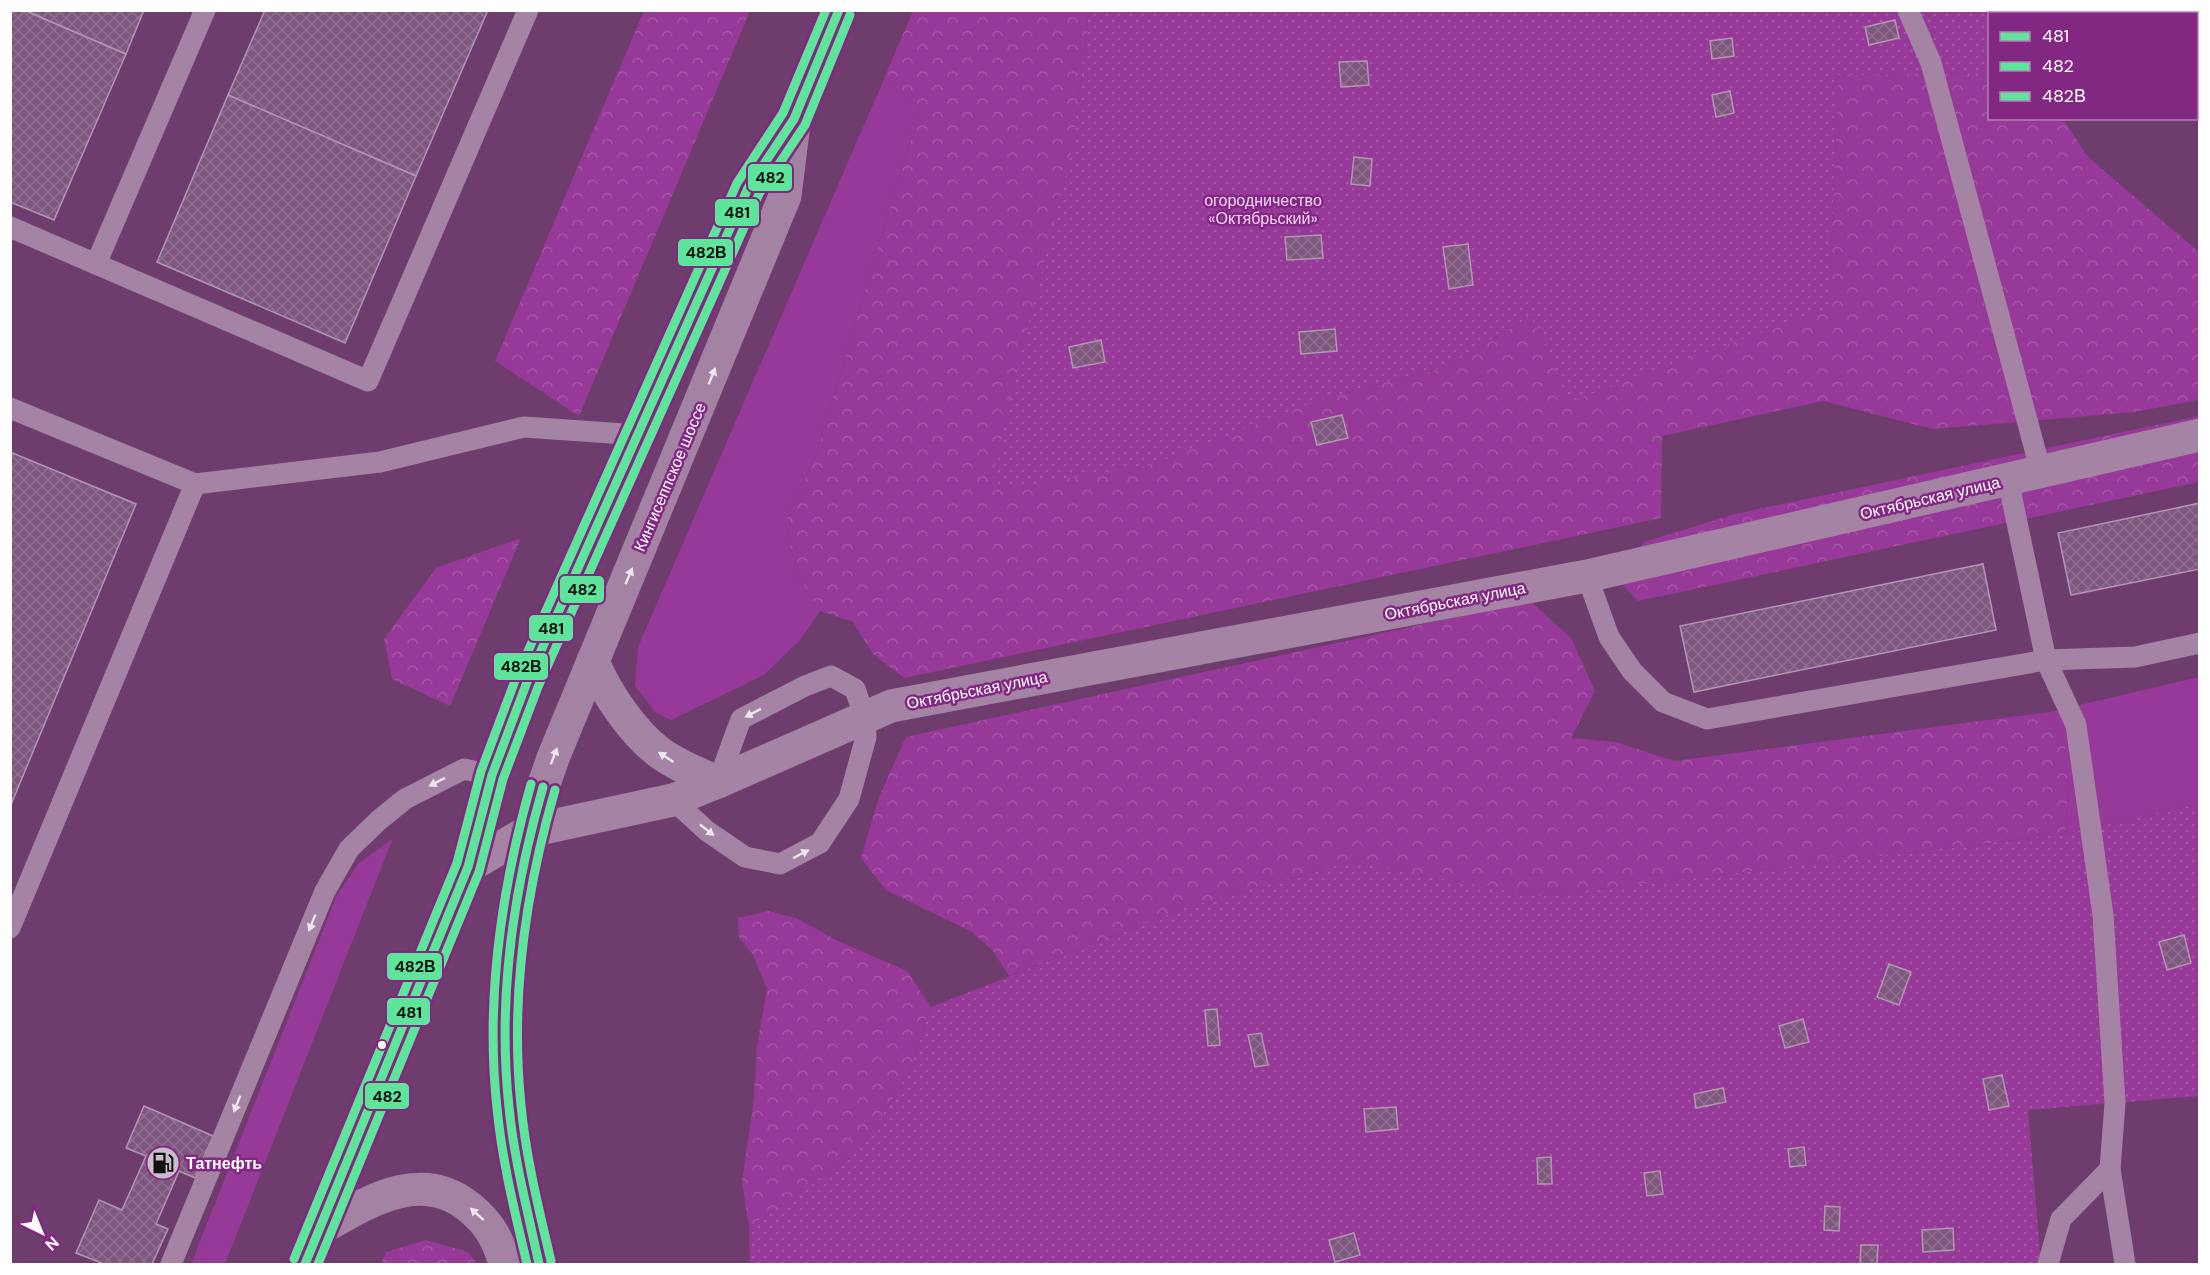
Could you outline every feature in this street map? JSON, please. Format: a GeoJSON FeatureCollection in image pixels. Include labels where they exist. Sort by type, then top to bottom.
{"type":"FeatureCollection","features":[{"type":"Feature","properties":{"kind":"highway","name":"Кингисеппское шоссе"},"geometry":{"type":"LineString","coordinates":[[305,1264],[468,867],[492,775],[518,702],[546,635],[639,435],[748,188],[794,119],[839,10]]}},
{"type":"Feature","properties":{"kind":"highway","name":"Кингисеппское шоссе"},"geometry":{"type":"LineString","coordinates":[[539,1264],[515,1152],[508,1094],[506,1042],[507,975],[513,908],[529,831],[553,758],[785,196],[794,119]]}},
{"type":"Feature","properties":{"kind":"highway"},"geometry":{"type":"LineString","coordinates":[[320,1229],[368,1202],[398,1192],[429,1188],[458,1198],[484,1219],[500,1246],[505,1264]]}},
{"type":"Feature","properties":{"kind":"street","name":"Октябрьская улица"},"geometry":{"type":"LineString","coordinates":[[468,867],[529,831],[673,800],[891,706],[1587,576],[2199,435]]}},
{"type":"Feature","properties":{"kind":"street"},"geometry":{"type":"LineString","coordinates":[[593,661],[602,684],[634,726],[659,753],[682,767],[718,782]]}},
{"type":"Feature","properties":{"kind":"lane"},"geometry":{"type":"LineString","coordinates":[[96,264],[205,10]]}},
{"type":"Feature","properties":{"kind":"lane"},"geometry":{"type":"LineString","coordinates":[[10,227],[368,381],[528,10]]}},
{"type":"Feature","properties":{"kind":"lane"},"geometry":{"type":"LineString","coordinates":[[1908,10],[1931,63],[2041,472]]}},
{"type":"Feature","properties":{"kind":"lane"},"geometry":{"type":"LineString","coordinates":[[10,408],[195,484],[380,462],[524,428],[639,435]]}},
{"type":"Feature","properties":{"kind":"lane"},"geometry":{"type":"LineString","coordinates":[[2008,480],[2046,660],[2076,725],[2103,915],[2115,1103],[2110,1169],[2125,1264]]}},
{"type":"Feature","properties":{"kind":"lane"},"geometry":{"type":"LineString","coordinates":[[10,928],[195,484]]}},
{"type":"Feature","properties":{"kind":"lane"},"geometry":{"type":"LineString","coordinates":[[1587,576],[1609,637],[1632,671],[1663,702],[1707,719],[2046,660],[2135,657],[2199,643]]}},
{"type":"Feature","properties":{"kind":"lane"},"geometry":{"type":"LineString","coordinates":[[673,800],[707,831],[746,857],[780,864],[820,843],[849,799],[866,737],[865,718],[855,689],[831,676],[805,686],[741,719],[718,782]]}},
{"type":"Feature","properties":{"kind":"lane"},"geometry":{"type":"LineString","coordinates":[[171,1264],[325,891],[350,849],[405,799],[428,787],[464,769],[492,775]]}},
{"type":"Feature","properties":{"kind":"lane"},"geometry":{"type":"LineString","coordinates":[[2049,1264],[2061,1219],[2110,1169]]}},
{"type":"Feature","properties":{"kind":"green space"},"geometry":{"type":"Polygon","coordinates":[[[644,11],[750,11],[579,416],[495,361],[644,11]]]}},
{"type":"Feature","properties":{"kind":"green space"},"geometry":{"type":"Polygon","coordinates":[[[913,11],[1088,11],[1072,150],[1321,399],[1445,367],[1531,316],[1829,308],[1838,75],[1988,73],[1988,120],[2064,120],[2088,157],[2199,252],[2199,400],[2134,412],[1933,429],[1823,401],[1662,436],[1661,518],[904,678],[873,654],[853,622],[820,611],[798,577],[785,522],[816,455],[920,108],[884,79],[913,11]]]}},
{"type":"Feature","properties":{"kind":"green space","name":"огородничество «Октябрьский»"},"geometry":{"type":"Polygon","coordinates":[[[1088,11],[2112,11],[1988,12],[1988,73],[1838,75],[1829,308],[1571,401],[1531,316],[1445,367],[1321,399],[1151,465],[1032,484],[992,485],[1011,395],[1072,150],[1088,11]]]}},
{"type":"Feature","properties":{"kind":"green space"},"geometry":{"type":"Polygon","coordinates":[[[884,79],[920,108],[816,455],[785,522],[798,577],[820,611],[801,639],[764,675],[671,720],[656,713],[635,686],[638,647],[884,79]]]}},
{"type":"Feature","properties":{"kind":"green space"},"geometry":{"type":"Polygon","coordinates":[[[2199,416],[2199,482],[1638,601],[1622,584],[1644,542],[1735,514],[2199,416]]]}},
{"type":"Feature","properties":{"kind":"green space"},"geometry":{"type":"Polygon","coordinates":[[[521,538],[450,706],[392,679],[384,639],[436,568],[521,538]]]}},
{"type":"Feature","properties":{"kind":"green space"},"geometry":{"type":"Polygon","coordinates":[[[1530,601],[1571,638],[1595,691],[1571,738],[1616,742],[1674,761],[2050,712],[2065,743],[2068,786],[2065,834],[1540,896],[1350,862],[1185,908],[1009,976],[993,951],[972,932],[886,890],[861,858],[879,797],[906,737],[1530,601]]]}},
{"type":"Feature","properties":{"kind":"green space"},"geometry":{"type":"Polygon","coordinates":[[[2199,677],[2199,804],[2065,834],[2068,786],[2065,743],[2050,712],[2199,677]]]}},
{"type":"Feature","properties":{"kind":"green space"},"geometry":{"type":"Polygon","coordinates":[[[2199,804],[2199,1096],[2028,1110],[2041,1264],[750,1264],[749,1227],[859,1151],[909,1073],[931,1007],[1185,908],[1350,862],[1540,896],[2065,834],[2199,804]]]}},
{"type":"Feature","properties":{"kind":"green space"},"geometry":{"type":"Polygon","coordinates":[[[393,838],[225,1264],[191,1264],[337,895],[358,864],[393,838]]]}},
{"type":"Feature","properties":{"kind":"green space"},"geometry":{"type":"Polygon","coordinates":[[[768,911],[796,918],[838,941],[907,971],[931,1007],[909,1073],[859,1151],[749,1227],[742,1182],[754,1098],[757,1047],[767,988],[753,955],[739,937],[738,918],[768,911]]]}},
{"type":"Feature","properties":{"kind":"green space"},"geometry":{"type":"Polygon","coordinates":[[[426,1240],[468,1252],[477,1264],[381,1264],[386,1252],[426,1240]]]}},
{"type":"Feature","properties":{"kind":"building"},"geometry":{"type":"Polygon","coordinates":[[[10,10],[24,10],[126,54],[54,220],[10,202],[10,10]]]}},
{"type":"Feature","properties":{"kind":"building"},"geometry":{"type":"Polygon","coordinates":[[[24,10],[144,10],[126,54],[24,10]]]}},
{"type":"Feature","properties":{"kind":"building"},"geometry":{"type":"Polygon","coordinates":[[[265,10],[488,10],[416,176],[228,95],[265,10]]]}},
{"type":"Feature","properties":{"kind":"building"},"geometry":{"type":"Polygon","coordinates":[[[1895,20],[1899,38],[1869,45],[1865,27],[1895,20]]]}},
{"type":"Feature","properties":{"kind":"building"},"geometry":{"type":"Polygon","coordinates":[[[1732,38],[1734,56],[1712,59],[1710,41],[1732,38]]]}},
{"type":"Feature","properties":{"kind":"building"},"geometry":{"type":"Polygon","coordinates":[[[1367,61],[1369,85],[1341,87],[1339,62],[1367,61]]]}},
{"type":"Feature","properties":{"kind":"building"},"geometry":{"type":"Polygon","coordinates":[[[1730,91],[1734,113],[1716,117],[1712,95],[1730,91]]]}},
{"type":"Feature","properties":{"kind":"building"},"geometry":{"type":"Polygon","coordinates":[[[228,95],[416,176],[345,343],[157,262],[228,95]]]}},
{"type":"Feature","properties":{"kind":"building"},"geometry":{"type":"Polygon","coordinates":[[[1354,157],[1372,159],[1370,186],[1351,184],[1354,157]]]}},
{"type":"Feature","properties":{"kind":"building"},"geometry":{"type":"Polygon","coordinates":[[[1321,235],[1323,258],[1287,260],[1285,237],[1321,235]]]}},
{"type":"Feature","properties":{"kind":"building"},"geometry":{"type":"Polygon","coordinates":[[[1468,244],[1473,285],[1449,289],[1443,247],[1468,244]]]}},
{"type":"Feature","properties":{"kind":"building"},"geometry":{"type":"Polygon","coordinates":[[[1335,329],[1337,351],[1301,354],[1299,332],[1335,329]]]}},
{"type":"Feature","properties":{"kind":"building"},"geometry":{"type":"Polygon","coordinates":[[[1101,340],[1105,362],[1073,368],[1069,347],[1101,340]]]}},
{"type":"Feature","properties":{"kind":"building"},"geometry":{"type":"Polygon","coordinates":[[[1342,415],[1348,438],[1317,445],[1311,422],[1342,415]]]}},
{"type":"Feature","properties":{"kind":"building"},"geometry":{"type":"Polygon","coordinates":[[[10,452],[136,504],[10,807],[10,452]]]}},
{"type":"Feature","properties":{"kind":"building"},"geometry":{"type":"Polygon","coordinates":[[[2200,503],[2200,569],[2071,595],[2058,533],[2200,503]]]}},
{"type":"Feature","properties":{"kind":"building"},"geometry":{"type":"Polygon","coordinates":[[[1983,564],[1996,630],[1694,692],[1680,626],[1983,564]]]}},
{"type":"Feature","properties":{"kind":"building"},"geometry":{"type":"Polygon","coordinates":[[[2184,935],[2191,963],[2167,970],[2159,942],[2184,935]]]}},
{"type":"Feature","properties":{"kind":"building"},"geometry":{"type":"Polygon","coordinates":[[[1889,964],[1911,972],[1899,1005],[1877,997],[1889,964]]]}},
{"type":"Feature","properties":{"kind":"building"},"geometry":{"type":"Polygon","coordinates":[[[1217,1009],[1220,1045],[1208,1046],[1205,1010],[1217,1009]]]}},
{"type":"Feature","properties":{"kind":"building"},"geometry":{"type":"Polygon","coordinates":[[[1803,1019],[1809,1042],[1785,1048],[1779,1026],[1803,1019]]]}},
{"type":"Feature","properties":{"kind":"building"},"geometry":{"type":"Polygon","coordinates":[[[1261,1033],[1268,1065],[1255,1067],[1248,1035],[1261,1033]]]}},
{"type":"Feature","properties":{"kind":"building"},"geometry":{"type":"Polygon","coordinates":[[[2002,1075],[2009,1106],[1989,1110],[1983,1079],[2002,1075]]]}},
{"type":"Feature","properties":{"kind":"building"},"geometry":{"type":"Polygon","coordinates":[[[1723,1088],[1726,1102],[1696,1108],[1694,1094],[1723,1088]]]}},
{"type":"Feature","properties":{"kind":"building"},"geometry":{"type":"Polygon","coordinates":[[[144,1106],[213,1136],[195,1178],[179,1171],[156,1224],[168,1229],[152,1264],[104,1264],[76,1253],[99,1200],[122,1210],[146,1156],[126,1148],[144,1106]]]}},
{"type":"Feature","properties":{"kind":"building"},"geometry":{"type":"Polygon","coordinates":[[[1396,1107],[1398,1129],[1366,1132],[1364,1109],[1396,1107]]]}},
{"type":"Feature","properties":{"kind":"building"},"geometry":{"type":"Polygon","coordinates":[[[1804,1147],[1806,1165],[1790,1167],[1788,1149],[1804,1147]]]}},
{"type":"Feature","properties":{"kind":"building"},"geometry":{"type":"Polygon","coordinates":[[[1551,1157],[1552,1184],[1538,1184],[1537,1158],[1551,1157]]]}},
{"type":"Feature","properties":{"kind":"building"},"geometry":{"type":"Polygon","coordinates":[[[1660,1171],[1663,1194],[1647,1196],[1644,1173],[1660,1171]]]}},
{"type":"Feature","properties":{"kind":"building"},"geometry":{"type":"Polygon","coordinates":[[[1825,1206],[1840,1207],[1839,1231],[1824,1230],[1825,1206]]]}},
{"type":"Feature","properties":{"kind":"building"},"geometry":{"type":"Polygon","coordinates":[[[1953,1228],[1954,1250],[1923,1252],[1922,1230],[1953,1228]]]}},
{"type":"Feature","properties":{"kind":"building"},"geometry":{"type":"Polygon","coordinates":[[[1354,1233],[1360,1255],[1335,1262],[1329,1240],[1354,1233]]]}},
{"type":"Feature","properties":{"kind":"building"},"geometry":{"type":"Polygon","coordinates":[[[1861,1245],[1878,1245],[1877,1264],[1860,1264],[1861,1245]]]}},
{"type":"Feature","properties":{"kind":"transit line","name":"482В"},"geometry":{"type":"LineString","coordinates":[[294,1259],[457,863],[481,771],[516,678],[737,183],[783,113],[826,10]]}},
{"type":"Feature","properties":{"kind":"transit line","name":"481"},"geometry":{"type":"LineString","coordinates":[[305,1264],[468,867],[492,775],[527,682],[748,188],[794,119],[839,10]]}},
{"type":"Feature","properties":{"kind":"transit line","name":"482"},"geometry":{"type":"LineString","coordinates":[[318,1264],[479,872],[503,779],[538,687],[759,194],[805,125],[850,15]]}},
{"type":"Feature","properties":{"kind":"transit line","name":"482В"},"geometry":{"type":"LineString","coordinates":[[527,1264],[509,1187],[499,1128],[493,1026],[498,944],[504,904],[511,864],[531,784]]}},
{"type":"Feature","properties":{"kind":"transit line","name":"481"},"geometry":{"type":"LineString","coordinates":[[539,1264],[511,1127],[505,1026],[510,945],[516,905],[532,826],[543,787]]}},
{"type":"Feature","properties":{"kind":"transit line","name":"482"},"geometry":{"type":"LineString","coordinates":[[551,1261],[533,1184],[523,1125],[517,1025],[528,907],[535,868],[555,790]]}},
{"type":"Feature","properties":{"kind":"place","name":"Татнефть"},"geometry":{"type":"Point","coordinates":[163,1163]}}]}
